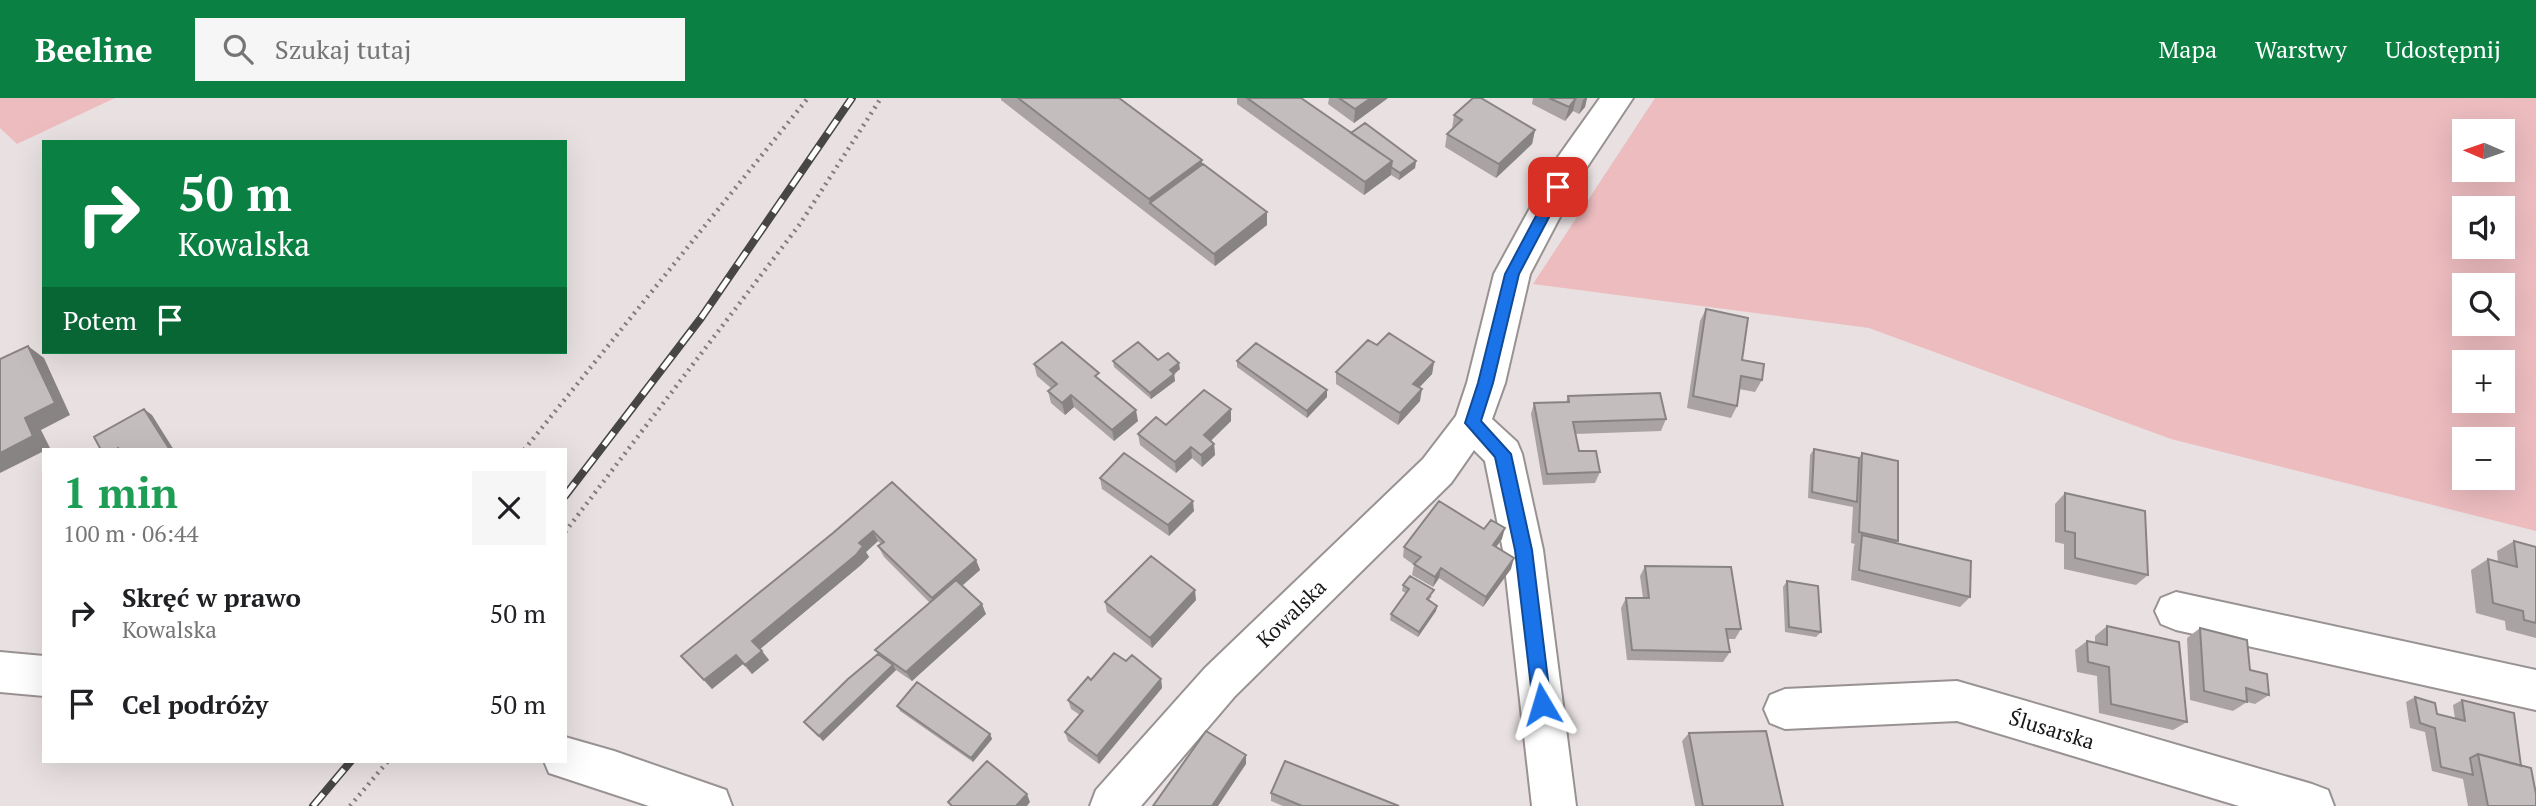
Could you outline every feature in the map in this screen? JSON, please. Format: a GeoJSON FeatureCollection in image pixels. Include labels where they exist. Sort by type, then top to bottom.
{"type":"FeatureCollection","features":[{"type":"Feature","properties":{"kind":"street","name":"Kowalska"},"geometry":{"type":"LineString","coordinates":[[1112,806],[1220,682],[1437,471],[1472,423],[1486,383],[1512,274],[1570,166],[1617,98]]}},
{"type":"Feature","properties":{"kind":"street"},"geometry":{"type":"LineString","coordinates":[[1472,423],[1503,454],[1523,550],[1554,806]]}},
{"type":"Feature","properties":{"kind":"street"},"geometry":{"type":"LineString","coordinates":[[2176,611],[2536,690]]}},
{"type":"Feature","properties":{"kind":"street"},"geometry":{"type":"LineString","coordinates":[[0,672],[42,676]]}},
{"type":"Feature","properties":{"kind":"street","name":"Ślusarska"},"geometry":{"type":"LineString","coordinates":[[1784,709],[1957,701],[2312,806]]}},
{"type":"Feature","properties":{"kind":"street"},"geometry":{"type":"LineString","coordinates":[[567,759],[710,806]]}},
{"type":"Feature","properties":{"kind":"path"},"geometry":{"type":"LineString","coordinates":[[800,98],[800,108]]}},
{"type":"Feature","properties":{"kind":"path"},"geometry":{"type":"LineString","coordinates":[[526,448],[808,98]]}},
{"type":"Feature","properties":{"kind":"path"},"geometry":{"type":"LineString","coordinates":[[567,529],[800,224],[881,98]]}},
{"type":"Feature","properties":{"kind":"path"},"geometry":{"type":"LineString","coordinates":[[350,806],[386,763]]}},
{"type":"Feature","properties":{"kind":"shaded area"},"geometry":{"type":"Polygon","coordinates":[[[0,98],[115,98],[17,144],[0,128],[0,98]]]}},
{"type":"Feature","properties":{"kind":"shaded area"},"geometry":{"type":"Polygon","coordinates":[[[1655,98],[2536,98],[2536,531],[2171,439],[1869,328],[1533,284],[1655,98]]]}},
{"type":"Feature","properties":{"kind":"building"},"geometry":{"type":"Polygon","coordinates":[[[1018,98],[1119,98],[1202,160],[1149,199],[1018,98]]]}},
{"type":"Feature","properties":{"kind":"building"},"geometry":{"type":"Polygon","coordinates":[[[1247,98],[1301,98],[1392,161],[1365,182],[1247,98]]]}},
{"type":"Feature","properties":{"kind":"building"},"geometry":{"type":"Polygon","coordinates":[[[1339,98],[1371,98],[1355,109],[1339,98]]]}},
{"type":"Feature","properties":{"kind":"building"},"geometry":{"type":"Polygon","coordinates":[[[1473,98],[1481,98],[1535,130],[1499,164],[1447,134],[1462,120],[1454,115],[1473,98]]]}},
{"type":"Feature","properties":{"kind":"building"},"geometry":{"type":"Polygon","coordinates":[[[1549,98],[1576,98],[1569,107],[1549,98]]]}},
{"type":"Feature","properties":{"kind":"building"},"geometry":{"type":"Polygon","coordinates":[[[1365,123],[1416,161],[1400,173],[1391,167],[1392,161],[1351,133],[1365,123]]]}},
{"type":"Feature","properties":{"kind":"building"},"geometry":{"type":"Polygon","coordinates":[[[1203,164],[1267,212],[1214,254],[1150,203],[1203,164]]]}},
{"type":"Feature","properties":{"kind":"building"},"geometry":{"type":"Polygon","coordinates":[[[1706,309],[1748,318],[1742,360],[1764,364],[1762,380],[1741,376],[1737,406],[1693,396],[1706,309]]]}},
{"type":"Feature","properties":{"kind":"building"},"geometry":{"type":"Polygon","coordinates":[[[1389,333],[1434,362],[1413,384],[1422,389],[1400,413],[1336,372],[1368,340],[1377,345],[1389,333]]]}},
{"type":"Feature","properties":{"kind":"building"},"geometry":{"type":"Polygon","coordinates":[[[1062,342],[1099,373],[1095,376],[1136,410],[1112,430],[1071,395],[1062,403],[1048,391],[1057,384],[1034,364],[1062,342]]]}},
{"type":"Feature","properties":{"kind":"building"},"geometry":{"type":"Polygon","coordinates":[[[1138,342],[1158,360],[1168,353],[1179,363],[1170,370],[1174,374],[1150,393],[1113,361],[1138,342]]]}},
{"type":"Feature","properties":{"kind":"building"},"geometry":{"type":"Polygon","coordinates":[[[1256,343],[1327,390],[1307,411],[1237,361],[1256,343]]]}},
{"type":"Feature","properties":{"kind":"building"},"geometry":{"type":"Polygon","coordinates":[[[28,346],[55,403],[25,418],[33,436],[0,453],[0,359],[28,346]]]}},
{"type":"Feature","properties":{"kind":"building"},"geometry":{"type":"Polygon","coordinates":[[[1204,390],[1231,409],[1204,435],[1214,444],[1201,455],[1191,447],[1175,462],[1138,434],[1156,417],[1166,425],[1204,390]]]}},
{"type":"Feature","properties":{"kind":"building"},"geometry":{"type":"Polygon","coordinates":[[[1660,393],[1666,419],[1573,422],[1579,451],[1596,451],[1600,472],[1547,474],[1534,403],[1569,402],[1568,396],[1660,393]]]}},
{"type":"Feature","properties":{"kind":"building"},"geometry":{"type":"Polygon","coordinates":[[[144,409],[169,448],[100,448],[94,437],[144,409]]]}},
{"type":"Feature","properties":{"kind":"building"},"geometry":{"type":"Polygon","coordinates":[[[1814,449],[1859,458],[1857,502],[1812,492],[1814,449]]]}},
{"type":"Feature","properties":{"kind":"building"},"geometry":{"type":"Polygon","coordinates":[[[1124,453],[1193,501],[1168,525],[1100,478],[1124,453]]]}},
{"type":"Feature","properties":{"kind":"building"},"geometry":{"type":"Polygon","coordinates":[[[1862,453],[1898,461],[1898,541],[1859,532],[1862,453]]]}},
{"type":"Feature","properties":{"kind":"building"},"geometry":{"type":"Polygon","coordinates":[[[892,482],[976,560],[932,598],[878,546],[884,542],[873,531],[859,543],[863,546],[856,555],[752,641],[762,651],[745,665],[736,655],[704,680],[681,656],[833,533],[892,482]]]}},
{"type":"Feature","properties":{"kind":"building"},"geometry":{"type":"Polygon","coordinates":[[[2065,493],[2145,511],[2148,575],[2075,558],[2075,533],[2065,531],[2065,493]]]}},
{"type":"Feature","properties":{"kind":"building"},"geometry":{"type":"Polygon","coordinates":[[[1439,501],[1484,529],[1491,520],[1505,528],[1493,545],[1514,558],[1486,597],[1441,568],[1435,577],[1414,564],[1421,557],[1404,547],[1439,501]]]}},
{"type":"Feature","properties":{"kind":"building"},"geometry":{"type":"Polygon","coordinates":[[[1862,535],[1971,561],[1970,597],[1859,570],[1862,535]]]}},
{"type":"Feature","properties":{"kind":"building"},"geometry":{"type":"Polygon","coordinates":[[[2514,541],[2536,547],[2536,623],[2524,620],[2523,611],[2493,603],[2488,559],[2517,567],[2514,541]]]}},
{"type":"Feature","properties":{"kind":"building"},"geometry":{"type":"Polygon","coordinates":[[[1151,556],[1195,590],[1150,638],[1105,602],[1151,556]]]}},
{"type":"Feature","properties":{"kind":"building"},"geometry":{"type":"Polygon","coordinates":[[[1645,566],[1731,567],[1741,629],[1726,629],[1730,652],[1632,650],[1626,598],[1649,598],[1645,566]]]}},
{"type":"Feature","properties":{"kind":"building"},"geometry":{"type":"Polygon","coordinates":[[[1410,576],[1434,590],[1427,599],[1437,606],[1419,632],[1391,614],[1409,589],[1403,585],[1410,576]]]}},
{"type":"Feature","properties":{"kind":"building"},"geometry":{"type":"Polygon","coordinates":[[[956,580],[982,604],[906,672],[875,650],[956,580]]]}},
{"type":"Feature","properties":{"kind":"building"},"geometry":{"type":"Polygon","coordinates":[[[1787,581],[1818,586],[1821,632],[1789,627],[1787,581]]]}},
{"type":"Feature","properties":{"kind":"building"},"geometry":{"type":"Polygon","coordinates":[[[2107,626],[2179,642],[2187,722],[2111,704],[2109,667],[2088,662],[2087,641],[2107,645],[2107,626]]]}},
{"type":"Feature","properties":{"kind":"building"},"geometry":{"type":"Polygon","coordinates":[[[2200,628],[2247,640],[2250,670],[2267,674],[2269,695],[2246,688],[2247,702],[2204,691],[2200,628]]]}},
{"type":"Feature","properties":{"kind":"building"},"geometry":{"type":"Polygon","coordinates":[[[1114,653],[1126,661],[1132,655],[1161,679],[1097,756],[1065,732],[1083,711],[1068,700],[1088,677],[1091,680],[1114,653]]]}},
{"type":"Feature","properties":{"kind":"building"},"geometry":{"type":"Polygon","coordinates":[[[878,654],[893,665],[819,736],[804,722],[878,654]]]}},
{"type":"Feature","properties":{"kind":"building"},"geometry":{"type":"Polygon","coordinates":[[[917,682],[990,734],[971,758],[897,706],[917,682]]]}},
{"type":"Feature","properties":{"kind":"building"},"geometry":{"type":"Polygon","coordinates":[[[2415,697],[2435,703],[2437,714],[2465,721],[2462,700],[2514,713],[2521,766],[2478,754],[2470,758],[2473,775],[2441,767],[2435,728],[2420,723],[2415,697]]]}},
{"type":"Feature","properties":{"kind":"building"},"geometry":{"type":"Polygon","coordinates":[[[1206,731],[1246,755],[1212,806],[1153,806],[1206,731]]]}},
{"type":"Feature","properties":{"kind":"building"},"geometry":{"type":"Polygon","coordinates":[[[1766,731],[1783,806],[1703,806],[1689,733],[1766,731]]]}},
{"type":"Feature","properties":{"kind":"building"},"geometry":{"type":"Polygon","coordinates":[[[2478,754],[2531,768],[2536,806],[2488,806],[2478,754]]]}},
{"type":"Feature","properties":{"kind":"building"},"geometry":{"type":"Polygon","coordinates":[[[987,761],[1027,794],[1016,806],[952,806],[948,802],[987,761]]]}},
{"type":"Feature","properties":{"kind":"building"},"geometry":{"type":"Polygon","coordinates":[[[1285,761],[1399,806],[1302,806],[1271,793],[1285,761]]]}},
{"type":"Feature","properties":{"kind":"railway"},"geometry":{"type":"LineString","coordinates":[[567,493],[701,318],[852,98]]}},
{"type":"Feature","properties":{"kind":"railway"},"geometry":{"type":"LineString","coordinates":[[313,806],[349,763]]}},
{"type":"Feature","properties":{"kind":"route"},"geometry":{"type":"LineString","coordinates":[[1542,704],[1523,550],[1503,454],[1472,423],[1486,383],[1512,274],[1558,187]]}}]}
